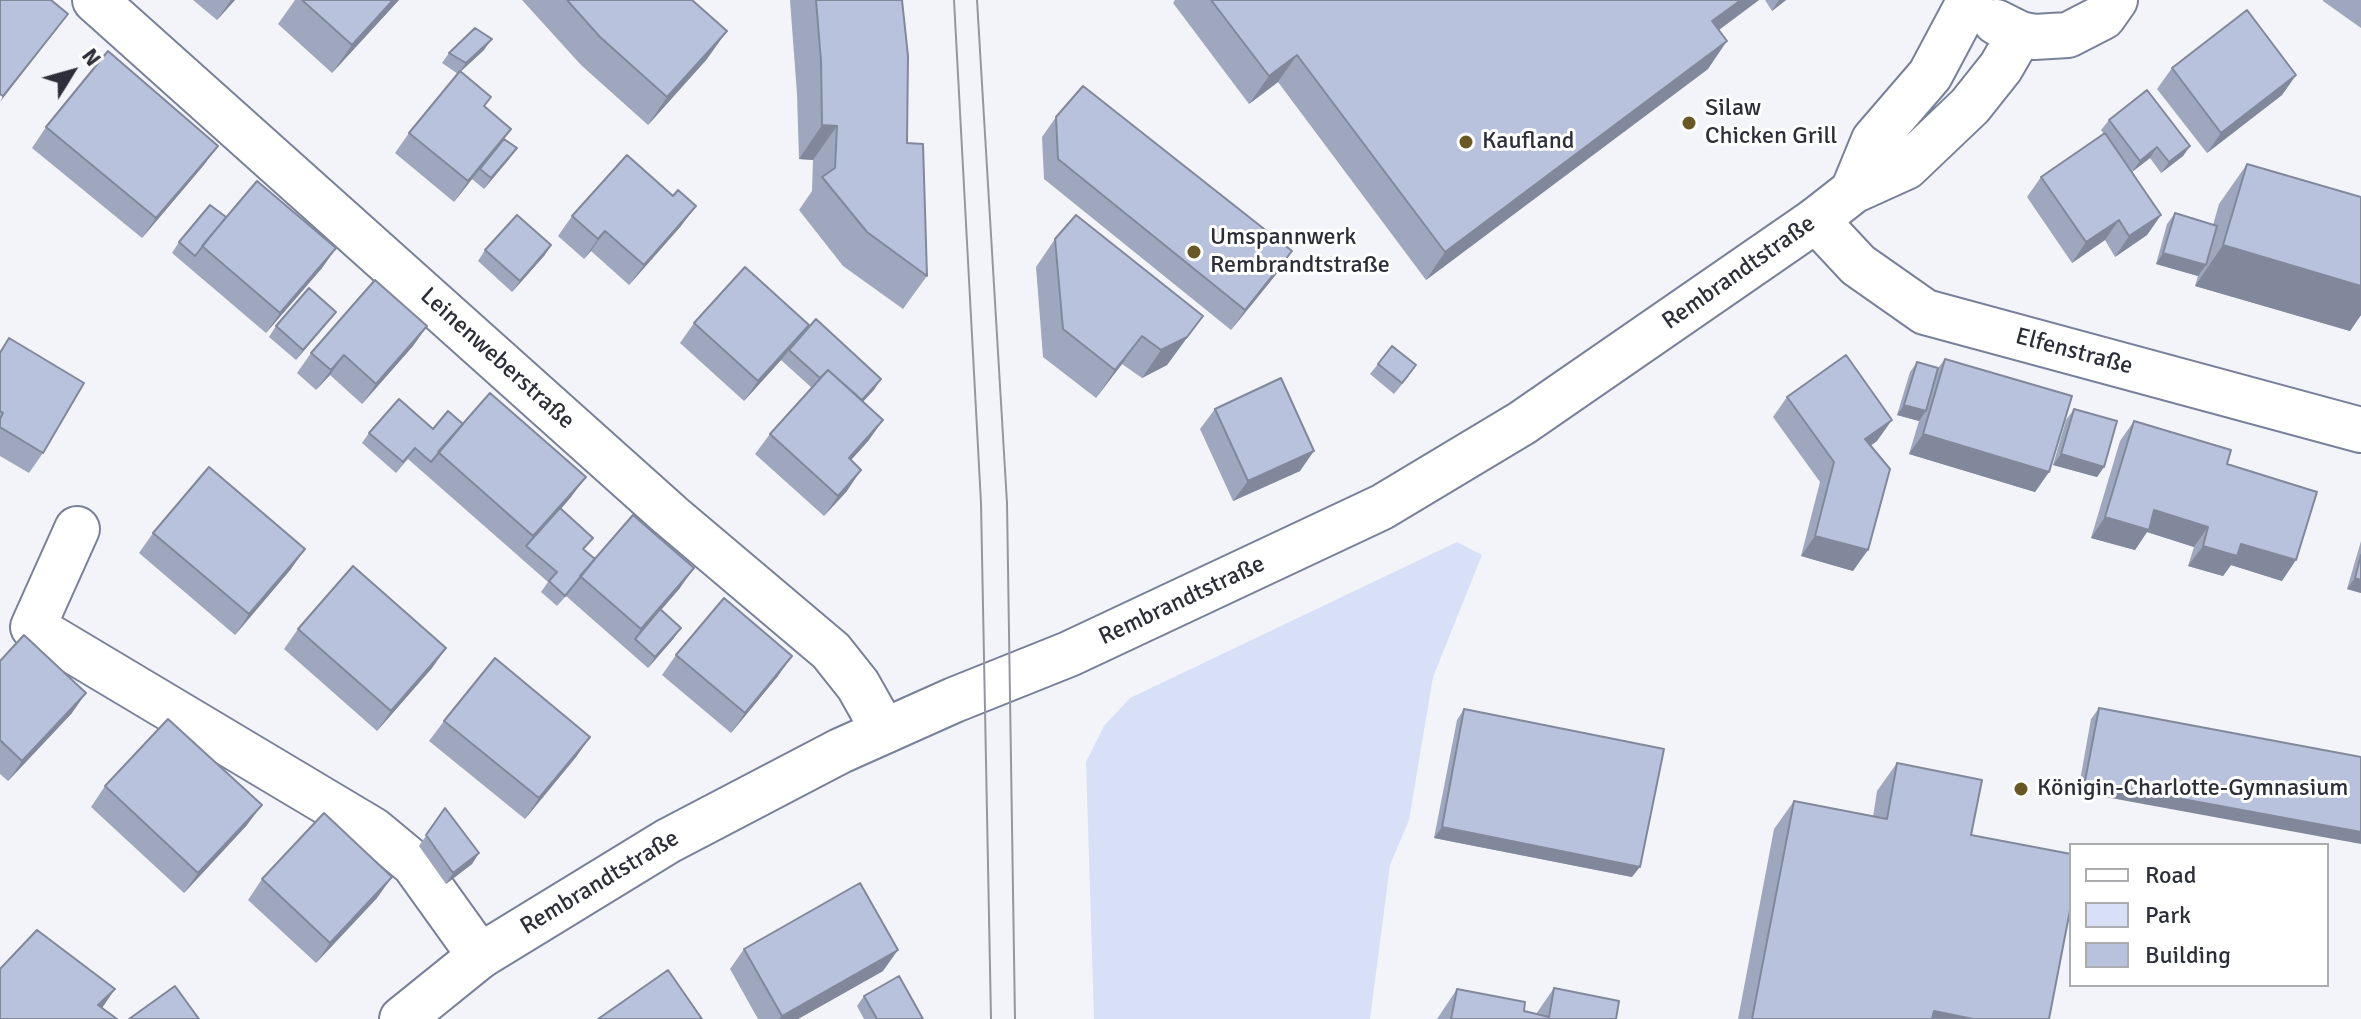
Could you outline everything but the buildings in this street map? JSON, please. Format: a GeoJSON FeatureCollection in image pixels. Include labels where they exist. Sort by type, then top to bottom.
{"type":"FeatureCollection","features":[{"type":"Feature","properties":{"kind":"street","name":"Leinenweberstraße"},"geometry":{"type":"LineString","coordinates":[[95,0],[659,504],[831,651],[858,685],[884,731]]}},
{"type":"Feature","properties":{"kind":"street","name":"Rembrandtstraße"},"geometry":{"type":"LineString","coordinates":[[1853,191],[1874,140],[1930,75],[1973,0],[1991,19],[2020,34],[2034,37],[2068,35],[2103,17],[2115,0]]}},
{"type":"Feature","properties":{"kind":"street","name":"Rembrandtstraße"},"geometry":{"type":"LineString","coordinates":[[402,1019],[480,956],[668,841],[884,731],[1069,654],[1382,507],[1522,423],[1816,220],[1853,191],[1906,167],[1970,106],[2001,67],[2020,34]]}},
{"type":"Feature","properties":{"kind":"street","name":"Elfenstraße"},"geometry":{"type":"LineString","coordinates":[[1816,220],[1858,265],[1925,312],[2361,430]]}},
{"type":"Feature","properties":{"kind":"street"},"geometry":{"type":"LineString","coordinates":[[77,529],[33,627],[373,830],[414,864],[480,956]]}},
{"type":"Feature","properties":{"kind":"green space"},"geometry":{"type":"Polygon","coordinates":[[[1457,542],[1482,555],[1433,677],[1409,820],[1390,865],[1370,1019],[1094,1019],[1086,762],[1104,726],[1130,698],[1457,542]]]}},
{"type":"Feature","properties":{"kind":"tram line"},"geometry":{"type":"LineString","coordinates":[[954,0],[981,503],[991,1019]]}},
{"type":"Feature","properties":{"kind":"tram line"},"geometry":{"type":"LineString","coordinates":[[977,0],[1007,503],[1015,1019]]}},
{"type":"Feature","properties":{"kind":"place","name":"Silaw Chicken Grill"},"geometry":{"type":"Point","coordinates":[1689,123]}},
{"type":"Feature","properties":{"kind":"place","name":"Kaufland"},"geometry":{"type":"Point","coordinates":[1466,142]}},
{"type":"Feature","properties":{"kind":"place","name":"Umspannwerk Rembrandtstraße"},"geometry":{"type":"Point","coordinates":[1194,252]}},
{"type":"Feature","properties":{"kind":"place","name":"Königin-Charlotte-Gymnasium"},"geometry":{"type":"Point","coordinates":[2021,789]}}]}
